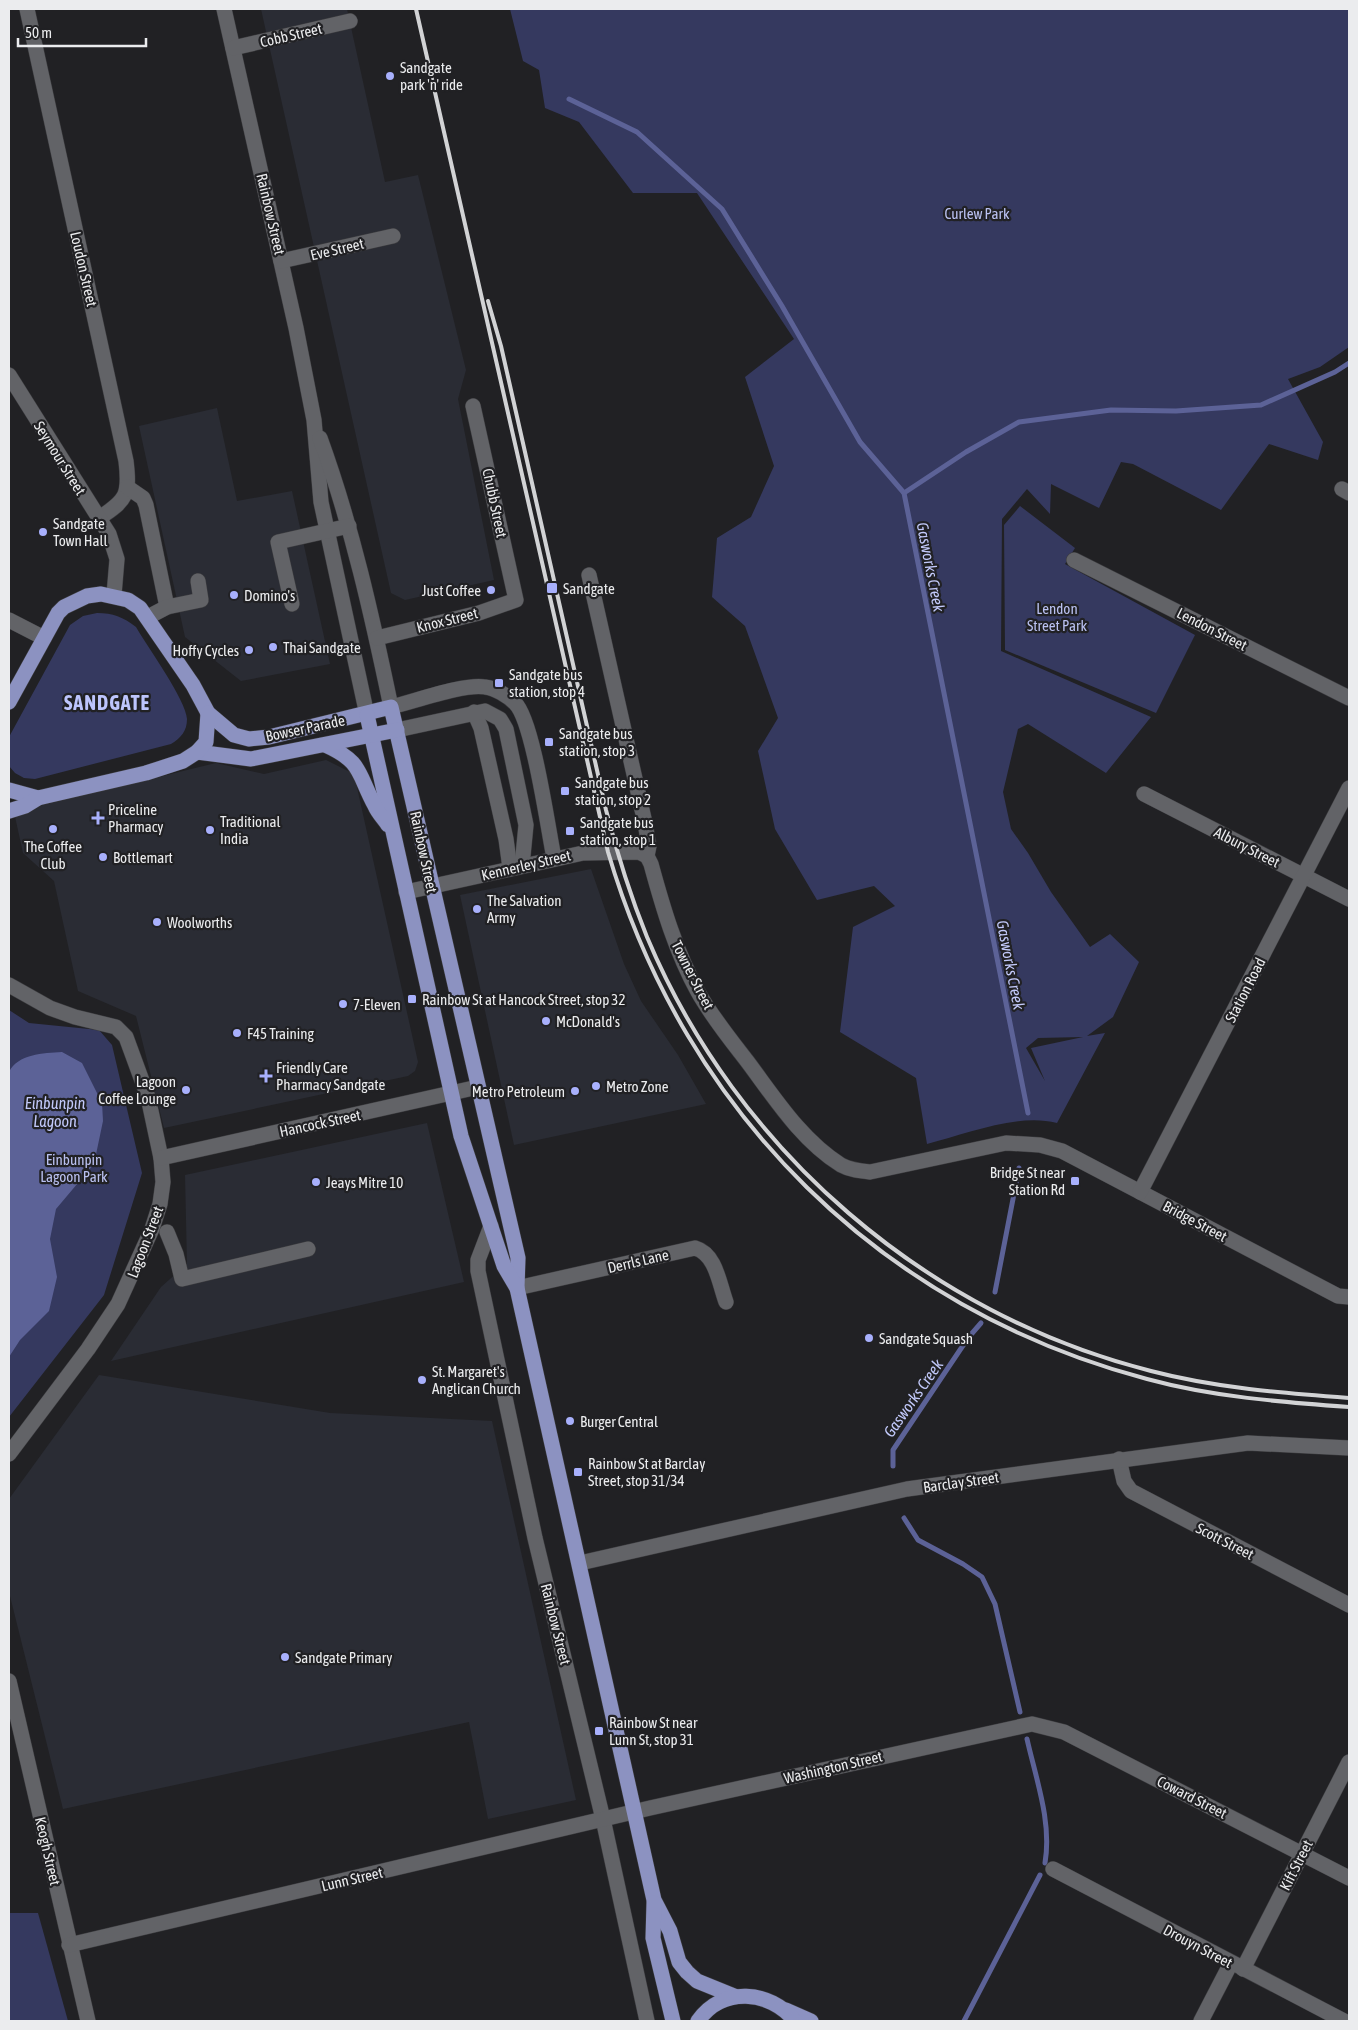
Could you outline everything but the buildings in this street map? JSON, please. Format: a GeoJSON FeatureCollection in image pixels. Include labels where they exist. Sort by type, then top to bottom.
{"type":"FeatureCollection","features":[{"type":"Feature","properties":{"kind":"main road"},"geometry":{"type":"LineString","coordinates":[[9,702],[58,613],[74,601],[101,594],[114,595],[128,600],[148,617],[193,685],[208,713],[206,742],[196,752],[173,766],[38,798],[25,806],[9,811]]}},
{"type":"Feature","properties":{"kind":"main road","name":"Bowser Parade"},"geometry":{"type":"LineString","coordinates":[[208,713],[234,734],[249,739],[268,737],[366,715],[392,707]]}},
{"type":"Feature","properties":{"kind":"main road","name":"Rainbow Street"},"geometry":{"type":"LineString","coordinates":[[392,707],[518,1258],[517,1288],[654,1900],[653,1938],[673,2021]]}},
{"type":"Feature","properties":{"kind":"main road","name":"Rainbow Street"},"geometry":{"type":"LineString","coordinates":[[366,715],[461,1136],[504,1266],[517,1288]]}},
{"type":"Feature","properties":{"kind":"main road","name":"Bowser Parade"},"geometry":{"type":"LineString","coordinates":[[196,752],[251,759],[397,730]]}},
{"type":"Feature","properties":{"kind":"main road"},"geometry":{"type":"LineString","coordinates":[[325,745],[344,753],[361,772],[375,806],[394,833]]}},
{"type":"Feature","properties":{"kind":"main road"},"geometry":{"type":"LineString","coordinates":[[9,790],[38,798]]}},
{"type":"Feature","properties":{"kind":"main road","name":"Rainbow Street"},"geometry":{"type":"LineString","coordinates":[[654,1900],[670,1931],[679,1962],[687,1972],[697,1981],[734,1996]]}},
{"type":"Feature","properties":{"kind":"main road"},"geometry":{"type":"LineString","coordinates":[[698,2021],[703,2014],[718,2003],[734,1996],[751,1996],[766,2000],[810,2021]]}},
{"type":"Feature","properties":{"kind":"main road"},"geometry":{"type":"LineString","coordinates":[[785,2009],[795,2021]]}},
{"type":"Feature","properties":{"kind":"street","name":"Loudon Street"},"geometry":{"type":"LineString","coordinates":[[26,9],[124,448],[128,487]]}},
{"type":"Feature","properties":{"kind":"street","name":"Rainbow Street"},"geometry":{"type":"LineString","coordinates":[[224,9],[281,261],[314,420],[348,526],[377,638],[392,707]]}},
{"type":"Feature","properties":{"kind":"street","name":"Cobb Street"},"geometry":{"type":"LineString","coordinates":[[233,48],[350,21]]}},
{"type":"Feature","properties":{"kind":"street","name":"Eve Street"},"geometry":{"type":"LineString","coordinates":[[281,261],[393,236]]}},
{"type":"Feature","properties":{"kind":"street","name":"Seymour Street"},"geometry":{"type":"LineString","coordinates":[[9,375],[99,518],[115,547],[117,559],[114,595]]}},
{"type":"Feature","properties":{"kind":"street","name":"Chubb Street"},"geometry":{"type":"LineString","coordinates":[[473,406],[516,600]]}},
{"type":"Feature","properties":{"kind":"street","name":"Rainbow Street"},"geometry":{"type":"LineString","coordinates":[[314,420],[317,476],[326,531],[366,715]]}},
{"type":"Feature","properties":{"kind":"street"},"geometry":{"type":"LineString","coordinates":[[99,518],[122,501],[128,487],[143,498],[167,607]]}},
{"type":"Feature","properties":{"kind":"street"},"geometry":{"type":"LineString","coordinates":[[292,604],[278,542],[348,526]]}},
{"type":"Feature","properties":{"kind":"street","name":"Lendon Street"},"geometry":{"type":"LineString","coordinates":[[1074,560],[1349,698]]}},
{"type":"Feature","properties":{"kind":"street","name":"Towner Street"},"geometry":{"type":"LineString","coordinates":[[589,575],[645,823],[649,846],[647,856],[667,920],[699,993],[718,1023],[792,1121],[841,1165],[870,1172],[1006,1143],[1040,1145]]}},
{"type":"Feature","properties":{"kind":"street"},"geometry":{"type":"LineString","coordinates":[[148,617],[167,607],[201,600],[198,581]]}},
{"type":"Feature","properties":{"kind":"street","name":"Knox Street"},"geometry":{"type":"LineString","coordinates":[[377,638],[479,613],[516,600]]}},
{"type":"Feature","properties":{"kind":"street"},"geometry":{"type":"LineString","coordinates":[[9,620],[44,638]]}},
{"type":"Feature","properties":{"kind":"street"},"geometry":{"type":"LineString","coordinates":[[392,707],[470,687],[485,686],[498,691],[516,704],[531,738],[554,858]]}},
{"type":"Feature","properties":{"kind":"street"},"geometry":{"type":"LineString","coordinates":[[397,730],[474,712],[484,711],[494,714],[500,719],[506,729],[526,825],[516,867]]}},
{"type":"Feature","properties":{"kind":"street"},"geometry":{"type":"LineString","coordinates":[[474,712],[482,728],[506,839],[516,867]]}},
{"type":"Feature","properties":{"kind":"street","name":"Station Road"},"geometry":{"type":"LineString","coordinates":[[1140,1192],[1349,788]]}},
{"type":"Feature","properties":{"kind":"street","name":"Albury Street"},"geometry":{"type":"LineString","coordinates":[[1144,794],[1349,900]]}},
{"type":"Feature","properties":{"kind":"street","name":"Kennerley Street"},"geometry":{"type":"LineString","coordinates":[[406,892],[554,858],[598,852],[639,852],[647,856]]}},
{"type":"Feature","properties":{"kind":"street","name":"Lagoon Street"},"geometry":{"type":"LineString","coordinates":[[9,986],[50,1008],[75,1017],[116,1027],[126,1037],[148,1097],[161,1158],[163,1182],[160,1204],[152,1229],[127,1288],[88,1349],[9,1454]]}},
{"type":"Feature","properties":{"kind":"street","name":"Hancock Street"},"geometry":{"type":"LineString","coordinates":[[161,1158],[478,1087]]}},
{"type":"Feature","properties":{"kind":"street","name":"Bridge Street"},"geometry":{"type":"LineString","coordinates":[[1040,1145],[1062,1151],[1338,1296],[1349,1297]]}},
{"type":"Feature","properties":{"kind":"street","name":"Rainbow Street"},"geometry":{"type":"LineString","coordinates":[[491,1226],[478,1260],[478,1271],[535,1538],[603,1819],[647,2021]]}},
{"type":"Feature","properties":{"kind":"street"},"geometry":{"type":"LineString","coordinates":[[166,1232],[176,1254],[182,1280],[308,1249]]}},
{"type":"Feature","properties":{"kind":"street","name":"Derrls Lane"},"geometry":{"type":"LineString","coordinates":[[517,1288],[696,1248],[705,1251],[711,1259],[726,1302]]}},
{"type":"Feature","properties":{"kind":"street","name":"Barclay Street"},"geometry":{"type":"LineString","coordinates":[[580,1563],[907,1489],[1248,1443],[1349,1448]]}},
{"type":"Feature","properties":{"kind":"street","name":"Scott Street"},"geometry":{"type":"LineString","coordinates":[[1119,1460],[1124,1481],[1131,1492],[1349,1605]]}},
{"type":"Feature","properties":{"kind":"street","name":"Keogh Street"},"geometry":{"type":"LineString","coordinates":[[9,1680],[88,2021]]}},
{"type":"Feature","properties":{"kind":"street","name":"Washington Street"},"geometry":{"type":"LineString","coordinates":[[634,1812],[1032,1724]]}},
{"type":"Feature","properties":{"kind":"street","name":"Coward Street"},"geometry":{"type":"LineString","coordinates":[[1032,1724],[1064,1732],[1349,1878]]}},
{"type":"Feature","properties":{"kind":"street","name":"Kift Street"},"geometry":{"type":"LineString","coordinates":[[1201,2021],[1237,1966],[1302,1854],[1349,1762]]}},
{"type":"Feature","properties":{"kind":"street","name":"Lunn Street"},"geometry":{"type":"LineString","coordinates":[[69,1945],[634,1812]]}},
{"type":"Feature","properties":{"kind":"street","name":"Drouyn Street"},"geometry":{"type":"LineString","coordinates":[[1053,1869],[1344,2021]]}},
{"type":"Feature","properties":{"kind":"shaded area"},"geometry":{"type":"Polygon","coordinates":[[[261,9],[347,9],[385,182],[418,175],[466,370],[458,399],[494,580],[405,600],[391,593],[261,9]]]}},
{"type":"Feature","properties":{"kind":"shaded area"},"geometry":{"type":"Polygon","coordinates":[[[217,408],[237,501],[292,491],[330,664],[241,681],[185,637],[139,426],[217,408]]]}},
{"type":"Feature","properties":{"kind":"shaded area"},"geometry":{"type":"Polygon","coordinates":[[[326,760],[354,774],[418,1062],[415,1071],[408,1076],[164,1128],[136,1016],[78,991],[54,881],[23,853],[14,812],[216,763],[264,774],[326,760]]]}},
{"type":"Feature","properties":{"kind":"shaded area"},"geometry":{"type":"Polygon","coordinates":[[[591,869],[624,964],[641,1001],[678,1055],[706,1104],[514,1145],[460,895],[591,869]]]}},
{"type":"Feature","properties":{"kind":"shaded area"},"geometry":{"type":"Polygon","coordinates":[[[427,1123],[464,1282],[111,1361],[161,1287],[187,1264],[185,1175],[427,1123]]]}},
{"type":"Feature","properties":{"kind":"shaded area","name":"Sandgate Primary"},"geometry":{"type":"Polygon","coordinates":[[[99,1375],[330,1413],[492,1421],[576,1800],[488,1819],[469,1722],[63,1809],[9,1592],[9,1499],[99,1375]]]}},
{"type":"Feature","properties":{"kind":"green space","name":"Curlew Park"},"geometry":{"type":"Polygon","coordinates":[[[510,9],[1349,9],[1349,347],[1320,367],[1288,379],[1323,442],[1318,460],[1269,444],[1221,510],[1133,464],[1121,462],[1099,508],[1051,484],[1050,514],[1027,489],[1002,519],[1001,651],[1151,717],[1106,773],[1028,724],[1018,729],[1003,792],[1011,829],[1051,892],[1090,947],[1110,934],[1139,962],[1113,1017],[1087,1036],[1105,1033],[1057,1123],[1025,1121],[1009,1123],[975,1130],[927,1144],[916,1078],[840,1032],[853,927],[895,906],[874,886],[817,900],[775,829],[758,751],[778,718],[745,626],[712,597],[717,538],[751,517],[774,466],[745,377],[794,339],[697,193],[633,193],[579,122],[545,108],[539,70],[523,61],[510,9]],[[1083,1037],[1038,1038],[1026,1048],[1045,1081],[1031,1048],[1083,1037]]]}},
{"type":"Feature","properties":{"kind":"green space","name":"Lendon Street Park"},"geometry":{"type":"Polygon","coordinates":[[[1020,506],[1075,548],[1065,564],[1195,635],[1156,713],[1005,650],[1004,525],[1020,506]]]}},
{"type":"Feature","properties":{"kind":"green space"},"geometry":{"type":"Polygon","coordinates":[[[97,613],[118,616],[136,627],[180,699],[187,719],[185,731],[171,744],[35,779],[24,778],[15,773],[9,766],[9,737],[70,625],[83,616],[97,613]]]}},
{"type":"Feature","properties":{"kind":"green space","name":"Einbunpin Lagoon Park"},"geometry":{"type":"Polygon","coordinates":[[[9,1010],[29,1023],[99,1030],[112,1045],[142,1173],[104,1295],[9,1417],[9,1010]]]}},
{"type":"Feature","properties":{"kind":"green space"},"geometry":{"type":"Polygon","coordinates":[[[9,1913],[38,1913],[68,2021],[9,2021],[9,1913]]]}},
{"type":"Feature","properties":{"kind":"water","name":"Einbunpin Lagoon"},"geometry":{"type":"Polygon","coordinates":[[[62,1052],[82,1063],[102,1103],[103,1121],[94,1164],[56,1209],[50,1239],[57,1277],[49,1311],[20,1340],[9,1357],[9,1072],[18,1061],[25,1058],[39,1054],[62,1052]]]}},
{"type":"Feature","properties":{"kind":"waterway","name":"Gasworks Creek"},"geometry":{"type":"LineString","coordinates":[[569,99],[637,132],[722,209],[782,306],[860,442],[904,493],[1028,1113]]}},
{"type":"Feature","properties":{"kind":"waterway","name":"Gasworks Creek"},"geometry":{"type":"LineString","coordinates":[[904,493],[966,452],[1019,422],[1111,410],[1176,411],[1261,405],[1335,372],[1349,363]]}},
{"type":"Feature","properties":{"kind":"waterway","name":"Gasworks Creek"},"geometry":{"type":"LineString","coordinates":[[995,1292],[1019,1168]]}},
{"type":"Feature","properties":{"kind":"waterway","name":"Gasworks Creek"},"geometry":{"type":"LineString","coordinates":[[893,1466],[893,1450],[968,1338],[981,1323]]}},
{"type":"Feature","properties":{"kind":"waterway"},"geometry":{"type":"LineString","coordinates":[[904,1518],[918,1540],[963,1564],[982,1577],[995,1604],[1020,1712]]}},
{"type":"Feature","properties":{"kind":"waterway"},"geometry":{"type":"LineString","coordinates":[[1027,1739],[1045,1816],[1047,1848],[1045,1863]]}},
{"type":"Feature","properties":{"kind":"waterway"},"geometry":{"type":"LineString","coordinates":[[964,2021],[1040,1875]]}},
{"type":"Feature","properties":{"kind":"railway"},"geometry":{"type":"LineString","coordinates":[[416,9],[608,852],[642,947],[687,1035],[743,1115],[807,1188],[880,1251],[962,1304],[1051,1347],[1147,1379],[1222,1394],[1273,1401],[1349,1407]]}},
{"type":"Feature","properties":{"kind":"railway"},"geometry":{"type":"LineString","coordinates":[[488,301],[501,346],[606,810],[624,874],[647,937],[685,1015],[732,1087],[787,1153],[848,1213],[916,1265],[990,1309],[1068,1345],[1175,1377],[1274,1392],[1349,1398]]}},
{"type":"Feature","properties":{"kind":"place","name":"Sandgate park 'n' ride"},"geometry":{"type":"Point","coordinates":[390,76]}},
{"type":"Feature","properties":{"kind":"place","name":"Sandgate Town Hall"},"geometry":{"type":"Point","coordinates":[43,532]}},
{"type":"Feature","properties":{"kind":"place","name":"Sandgate"},"geometry":{"type":"Point","coordinates":[552,588]}},
{"type":"Feature","properties":{"kind":"place","name":"Just Coffee"},"geometry":{"type":"Point","coordinates":[491,590]}},
{"type":"Feature","properties":{"kind":"place","name":"Domino's"},"geometry":{"type":"Point","coordinates":[234,595]}},
{"type":"Feature","properties":{"kind":"place","name":"Thai Sandgate"},"geometry":{"type":"Point","coordinates":[273,647]}},
{"type":"Feature","properties":{"kind":"place","name":"Hoffy Cycles"},"geometry":{"type":"Point","coordinates":[249,650]}},
{"type":"Feature","properties":{"kind":"place","name":"Sandgate bus station, stop 4"},"geometry":{"type":"Point","coordinates":[499,683]}},
{"type":"Feature","properties":{"kind":"place","name":"Sandgate bus station, stop 3"},"geometry":{"type":"Point","coordinates":[549,742]}},
{"type":"Feature","properties":{"kind":"place","name":"Sandgate bus station, stop 2"},"geometry":{"type":"Point","coordinates":[565,791]}},
{"type":"Feature","properties":{"kind":"place","name":"Priceline Pharmacy"},"geometry":{"type":"Point","coordinates":[98,818]}},
{"type":"Feature","properties":{"kind":"place","name":"The Coffee Club"},"geometry":{"type":"Point","coordinates":[53,829]}},
{"type":"Feature","properties":{"kind":"place","name":"Traditional India"},"geometry":{"type":"Point","coordinates":[210,830]}},
{"type":"Feature","properties":{"kind":"place","name":"Sandgate bus station, stop 1"},"geometry":{"type":"Point","coordinates":[570,831]}},
{"type":"Feature","properties":{"kind":"place","name":"Bottlemart"},"geometry":{"type":"Point","coordinates":[103,857]}},
{"type":"Feature","properties":{"kind":"place","name":"The Salvation Army"},"geometry":{"type":"Point","coordinates":[477,909]}},
{"type":"Feature","properties":{"kind":"place","name":"Woolworths"},"geometry":{"type":"Point","coordinates":[157,922]}},
{"type":"Feature","properties":{"kind":"place","name":"Rainbow St at Hancock Street, stop 32"},"geometry":{"type":"Point","coordinates":[412,999]}},
{"type":"Feature","properties":{"kind":"place","name":"7-Eleven"},"geometry":{"type":"Point","coordinates":[343,1004]}},
{"type":"Feature","properties":{"kind":"place","name":"McDonald's"},"geometry":{"type":"Point","coordinates":[546,1021]}},
{"type":"Feature","properties":{"kind":"place","name":"F45 Training"},"geometry":{"type":"Point","coordinates":[237,1033]}},
{"type":"Feature","properties":{"kind":"place","name":"Friendly Care Pharmacy Sandgate"},"geometry":{"type":"Point","coordinates":[266,1076]}},
{"type":"Feature","properties":{"kind":"place","name":"Metro Zone"},"geometry":{"type":"Point","coordinates":[596,1086]}},
{"type":"Feature","properties":{"kind":"place","name":"Lagoon Coffee Lounge"},"geometry":{"type":"Point","coordinates":[186,1090]}},
{"type":"Feature","properties":{"kind":"place","name":"Metro Petroleum"},"geometry":{"type":"Point","coordinates":[575,1091]}},
{"type":"Feature","properties":{"kind":"place","name":"Bridge St near Station Rd"},"geometry":{"type":"Point","coordinates":[1075,1181]}},
{"type":"Feature","properties":{"kind":"place","name":"Jeays Mitre 10"},"geometry":{"type":"Point","coordinates":[316,1182]}},
{"type":"Feature","properties":{"kind":"place","name":"Sandgate Squash"},"geometry":{"type":"Point","coordinates":[869,1338]}},
{"type":"Feature","properties":{"kind":"place","name":"St. Margaret's Anglican Church"},"geometry":{"type":"Point","coordinates":[422,1380]}},
{"type":"Feature","properties":{"kind":"place","name":"Burger Central"},"geometry":{"type":"Point","coordinates":[570,1421]}},
{"type":"Feature","properties":{"kind":"place","name":"Rainbow St at Barclay Street, stop 31/34"},"geometry":{"type":"Point","coordinates":[578,1472]}},
{"type":"Feature","properties":{"kind":"place","name":"Sandgate Primary"},"geometry":{"type":"Point","coordinates":[285,1657]}},
{"type":"Feature","properties":{"kind":"place","name":"Rainbow St near Lunn St, stop 31"},"geometry":{"type":"Point","coordinates":[599,1731]}},
{"type":"Feature","properties":{"kind":"district","name":"SANDGATE"},"geometry":{"type":"Point","coordinates":[107,702]}}]}
